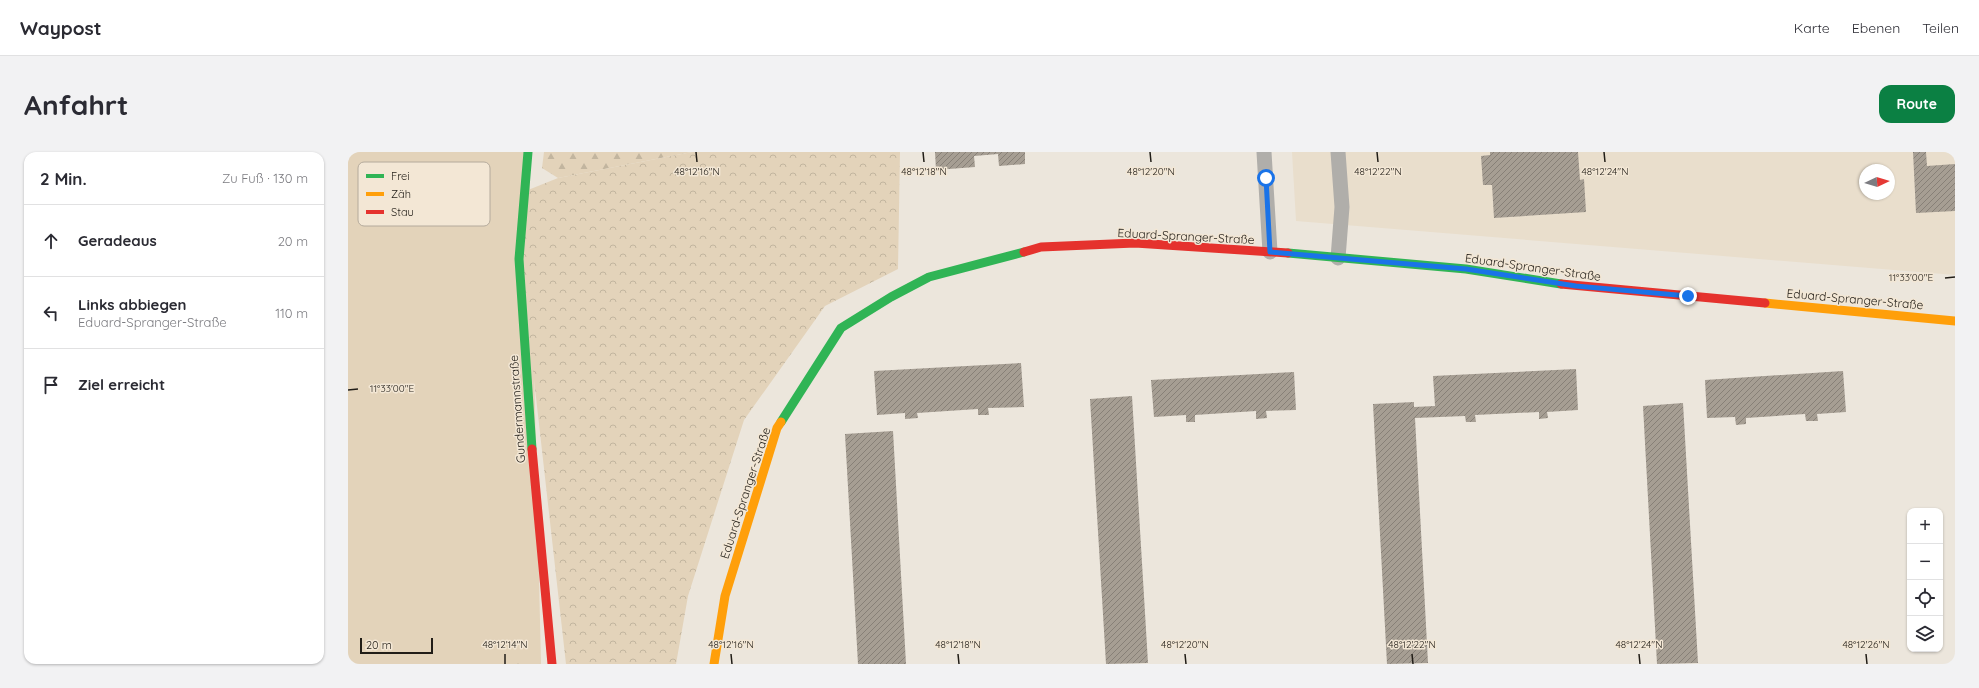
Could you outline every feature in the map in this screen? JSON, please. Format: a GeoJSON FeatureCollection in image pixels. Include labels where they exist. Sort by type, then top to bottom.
{"type":"FeatureCollection","features":[{"type":"Feature","properties":{"kind":"street","name":"Gundermannstraße"},"geometry":{"type":"LineString","coordinates":[[528,152],[519,259],[520,292],[531,443],[552,664]]}},
{"type":"Feature","properties":{"kind":"street","name":"Eduard-Spranger-Straße"},"geometry":{"type":"LineString","coordinates":[[714,664],[725,596],[777,428],[841,328],[890,297],[929,278],[1041,247],[1136,243],[1270,252],[1466,269],[1576,286],[1955,321]]}},
{"type":"Feature","properties":{"kind":"lane"},"geometry":{"type":"LineString","coordinates":[[1264,152],[1270,252]]}},
{"type":"Feature","properties":{"kind":"lane"},"geometry":{"type":"LineString","coordinates":[[1338,152],[1342,206],[1338,258]]}},
{"type":"Feature","properties":{"kind":"shaded area"},"geometry":{"type":"Polygon","coordinates":[[[1292,152],[1955,152],[1955,275],[1296,221],[1292,152]]]}},
{"type":"Feature","properties":{"kind":"green space"},"geometry":{"type":"Polygon","coordinates":[[[348,152],[529,152],[541,664],[348,664],[348,152]]]}},
{"type":"Feature","properties":{"kind":"green space"},"geometry":{"type":"Polygon","coordinates":[[[544,152],[692,152],[558,178],[542,168],[544,152]]]}},
{"type":"Feature","properties":{"kind":"green space"},"geometry":{"type":"Polygon","coordinates":[[[692,152],[900,152],[898,269],[825,306],[744,420],[688,596],[676,664],[566,664],[520,255],[528,190],[558,178],[692,152]]]}},
{"type":"Feature","properties":{"kind":"green space"},"geometry":{"type":"Polygon","coordinates":[[[525,659],[540,664],[511,664],[525,659]]]}},
{"type":"Feature","properties":{"kind":"building"},"geometry":{"type":"Polygon","coordinates":[[[935,152],[1025,152],[1025,164],[999,166],[998,154],[974,156],[975,167],[936,170],[935,152]]]}},
{"type":"Feature","properties":{"kind":"building"},"geometry":{"type":"Polygon","coordinates":[[[1490,152],[1578,152],[1580,180],[1584,179],[1586,212],[1494,218],[1492,185],[1483,185],[1481,156],[1490,155],[1490,152]]]}},
{"type":"Feature","properties":{"kind":"building"},"geometry":{"type":"Polygon","coordinates":[[[1913,152],[1926,152],[1927,166],[1955,164],[1955,211],[1916,213],[1913,152]]]}},
{"type":"Feature","properties":{"kind":"building"},"geometry":{"type":"Polygon","coordinates":[[[1021,363],[1024,407],[988,408],[989,415],[978,415],[978,409],[917,413],[918,418],[905,419],[905,413],[877,415],[874,371],[1021,363]]]}},
{"type":"Feature","properties":{"kind":"building"},"geometry":{"type":"Polygon","coordinates":[[[1576,369],[1578,410],[1547,412],[1548,418],[1539,419],[1539,412],[1475,415],[1476,422],[1466,422],[1465,416],[1415,418],[1428,663],[1387,664],[1373,404],[1414,402],[1414,407],[1435,406],[1433,376],[1576,369]]]}},
{"type":"Feature","properties":{"kind":"building"},"geometry":{"type":"Polygon","coordinates":[[[1843,371],[1846,412],[1817,414],[1818,421],[1806,421],[1805,414],[1746,418],[1746,424],[1736,425],[1735,417],[1707,418],[1705,380],[1843,371]]]}},
{"type":"Feature","properties":{"kind":"building"},"geometry":{"type":"Polygon","coordinates":[[[1294,372],[1296,410],[1266,411],[1267,418],[1256,419],[1256,411],[1195,415],[1195,422],[1186,422],[1186,415],[1154,417],[1151,380],[1294,372]]]}},
{"type":"Feature","properties":{"kind":"building"},"geometry":{"type":"Polygon","coordinates":[[[1132,396],[1148,663],[1106,664],[1090,399],[1132,396]]]}},
{"type":"Feature","properties":{"kind":"building"},"geometry":{"type":"Polygon","coordinates":[[[1683,403],[1698,663],[1657,664],[1643,406],[1683,403]]]}},
{"type":"Feature","properties":{"kind":"building"},"geometry":{"type":"Polygon","coordinates":[[[893,431],[906,664],[858,664],[845,434],[893,431]]]}},
{"type":"Feature","properties":{"kind":"traffic: fast"},"geometry":{"type":"LineString","coordinates":[[528,152],[519,259],[532,449]]}},
{"type":"Feature","properties":{"kind":"traffic: fast"},"geometry":{"type":"LineString","coordinates":[[781,422],[841,328],[891,297],[929,277],[1024,252]]}},
{"type":"Feature","properties":{"kind":"traffic: fast"},"geometry":{"type":"LineString","coordinates":[[1288,253],[1466,269],[1561,284]]}},
{"type":"Feature","properties":{"kind":"traffic: slow"},"geometry":{"type":"LineString","coordinates":[[1765,303],[1955,321]]}},
{"type":"Feature","properties":{"kind":"traffic: slow"},"geometry":{"type":"LineString","coordinates":[[714,664],[725,596],[777,428],[781,422]]}},
{"type":"Feature","properties":{"kind":"traffic: jam"},"geometry":{"type":"LineString","coordinates":[[1024,252],[1041,247],[1135,243],[1288,253]]}},
{"type":"Feature","properties":{"kind":"traffic: jam"},"geometry":{"type":"LineString","coordinates":[[1561,284],[1765,303]]}},
{"type":"Feature","properties":{"kind":"traffic: jam"},"geometry":{"type":"LineString","coordinates":[[532,449],[552,664]]}},
{"type":"Feature","properties":{"kind":"route"},"geometry":{"type":"LineString","coordinates":[[1266,178],[1270,252],[1286,252],[1466,269],[1576,286],[1688,296]]}}]}
